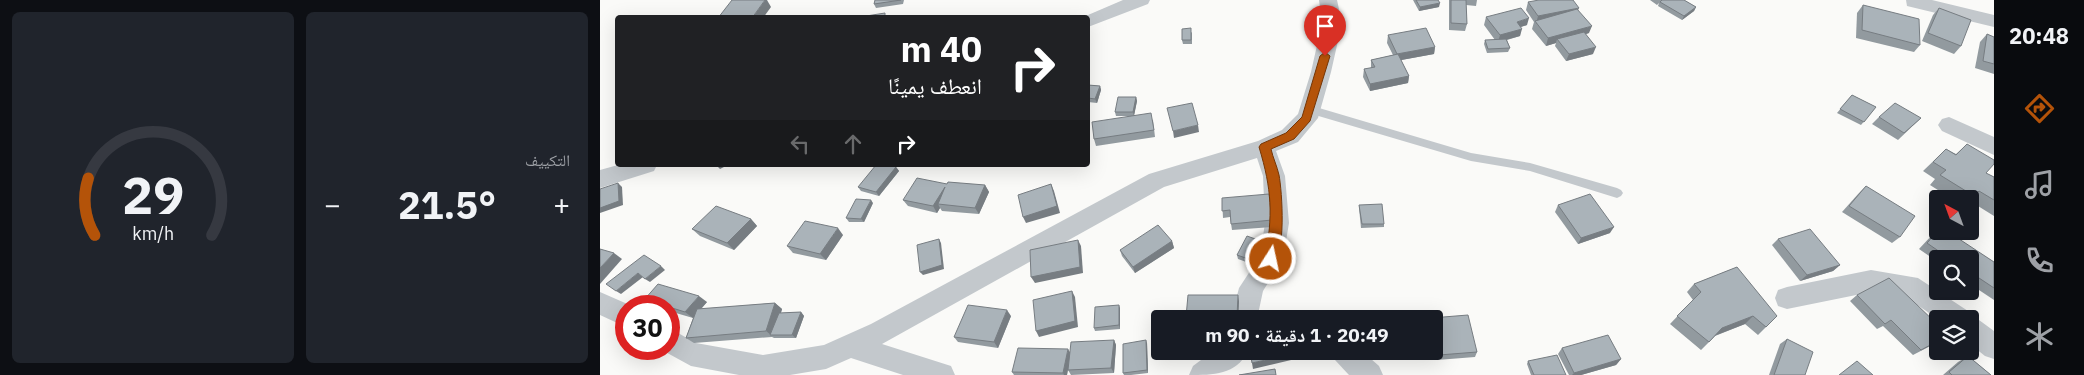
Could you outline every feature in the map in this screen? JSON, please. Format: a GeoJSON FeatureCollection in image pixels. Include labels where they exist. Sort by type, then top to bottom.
{"type":"FeatureCollection","features":[{"type":"Feature","properties":{"kind":"street"},"geometry":{"type":"LineString","coordinates":[[1090,20],[1141,0]]}},
{"type":"Feature","properties":{"kind":"street"},"geometry":{"type":"LineString","coordinates":[[680,347],[692,354],[763,367],[826,357],[880,332],[1156,180],[1264,147],[1290,136],[1306,118],[1321,72],[1332,23],[1328,0]]}},
{"type":"Feature","properties":{"kind":"street"},"geometry":{"type":"LineString","coordinates":[[1914,2],[1994,22]]}},
{"type":"Feature","properties":{"kind":"street"},"geometry":{"type":"LineString","coordinates":[[1949,124],[1994,147]]}},
{"type":"Feature","properties":{"kind":"street"},"geometry":{"type":"LineString","coordinates":[[1246,310],[1251,288],[1271,259],[1277,223],[1274,176],[1264,147]]}},
{"type":"Feature","properties":{"kind":"street"},"geometry":{"type":"LineString","coordinates":[[600,179],[639,167]]}},
{"type":"Feature","properties":{"kind":"street"},"geometry":{"type":"LineString","coordinates":[[1787,298],[1871,281],[1909,286],[1945,310]]}},
{"type":"Feature","properties":{"kind":"street"},"geometry":{"type":"LineString","coordinates":[[600,303],[615,310]]}},
{"type":"Feature","properties":{"kind":"street"},"geometry":{"type":"LineString","coordinates":[[1979,335],[1994,347]]}},
{"type":"Feature","properties":{"kind":"street"},"geometry":{"type":"LineString","coordinates":[[851,346],[942,375]]}},
{"type":"Feature","properties":{"kind":"street"},"geometry":{"type":"LineString","coordinates":[[1202,375],[1222,360]]}},
{"type":"Feature","properties":{"kind":"street"},"geometry":{"type":"LineString","coordinates":[[1352,360],[1370,375]]}},
{"type":"Feature","properties":{"kind":"lane"},"geometry":{"type":"LineString","coordinates":[[1309,109],[1471,157],[1530,168],[1617,193]]}},
{"type":"Feature","properties":{"kind":"building"},"geometry":{"type":"Polygon","coordinates":[[[732,0],[765,0],[754,15],[720,15],[732,0]]]}},
{"type":"Feature","properties":{"kind":"building"},"geometry":{"type":"Polygon","coordinates":[[[875,0],[901,0],[874,4],[875,0]]]}},
{"type":"Feature","properties":{"kind":"building"},"geometry":{"type":"Polygon","coordinates":[[[1416,0],[1438,0],[1440,3],[1420,7],[1416,0]]]}},
{"type":"Feature","properties":{"kind":"building"},"geometry":{"type":"Polygon","coordinates":[[[1451,0],[1466,0],[1467,24],[1451,23],[1451,0]]]}},
{"type":"Feature","properties":{"kind":"building"},"geometry":{"type":"Polygon","coordinates":[[[1539,0],[1573,0],[1579,8],[1538,16],[1528,2],[1539,0]]]}},
{"type":"Feature","properties":{"kind":"building"},"geometry":{"type":"Polygon","coordinates":[[[1662,0],[1684,0],[1696,7],[1684,16],[1660,2],[1662,0]]]}},
{"type":"Feature","properties":{"kind":"building"},"geometry":{"type":"Polygon","coordinates":[[[1863,5],[1919,19],[1920,45],[1862,30],[1863,5]]]}},
{"type":"Feature","properties":{"kind":"building"},"geometry":{"type":"Polygon","coordinates":[[[1521,8],[1529,18],[1517,22],[1522,29],[1500,35],[1486,17],[1521,8]]]}},
{"type":"Feature","properties":{"kind":"building"},"geometry":{"type":"Polygon","coordinates":[[[1939,8],[1971,20],[1961,46],[1928,33],[1939,8]]]}},
{"type":"Feature","properties":{"kind":"building"},"geometry":{"type":"Polygon","coordinates":[[[1577,9],[1592,26],[1548,38],[1535,21],[1577,9]]]}},
{"type":"Feature","properties":{"kind":"building"},"geometry":{"type":"Polygon","coordinates":[[[1191,28],[1191,40],[1182,40],[1182,29],[1191,28]]]}},
{"type":"Feature","properties":{"kind":"building"},"geometry":{"type":"Polygon","coordinates":[[[1426,28],[1435,47],[1397,54],[1388,35],[1426,28]]]}},
{"type":"Feature","properties":{"kind":"building"},"geometry":{"type":"Polygon","coordinates":[[[1584,32],[1596,47],[1569,54],[1557,39],[1584,32]]]}},
{"type":"Feature","properties":{"kind":"building"},"geometry":{"type":"Polygon","coordinates":[[[1987,34],[1994,37],[1994,64],[1983,61],[1987,34]]]}},
{"type":"Feature","properties":{"kind":"building"},"geometry":{"type":"Polygon","coordinates":[[[1506,39],[1510,48],[1488,49],[1485,40],[1506,39]]]}},
{"type":"Feature","properties":{"kind":"building"},"geometry":{"type":"Polygon","coordinates":[[[1398,54],[1409,76],[1370,84],[1364,69],[1375,67],[1371,60],[1398,54]]]}},
{"type":"Feature","properties":{"kind":"building"},"geometry":{"type":"Polygon","coordinates":[[[1090,85],[1100,86],[1095,99],[1090,98],[1090,85]]]}},
{"type":"Feature","properties":{"kind":"building"},"geometry":{"type":"Polygon","coordinates":[[[1852,95],[1876,107],[1864,122],[1840,109],[1852,95]]]}},
{"type":"Feature","properties":{"kind":"building"},"geometry":{"type":"Polygon","coordinates":[[[1118,97],[1136,97],[1133,112],[1115,112],[1118,97]]]}},
{"type":"Feature","properties":{"kind":"building"},"geometry":{"type":"Polygon","coordinates":[[[1192,103],[1198,125],[1173,131],[1167,108],[1192,103]]]}},
{"type":"Feature","properties":{"kind":"building"},"geometry":{"type":"Polygon","coordinates":[[[1895,103],[1921,118],[1904,133],[1879,117],[1895,103]]]}},
{"type":"Feature","properties":{"kind":"building"},"geometry":{"type":"Polygon","coordinates":[[[1151,113],[1154,130],[1094,139],[1092,122],[1151,113]]]}},
{"type":"Feature","properties":{"kind":"building"},"geometry":{"type":"Polygon","coordinates":[[[1967,144],[1994,160],[1994,164],[1986,173],[1994,177],[1994,200],[1979,190],[1964,190],[1940,175],[1946,170],[1933,162],[1946,149],[1956,155],[1967,144]]]}},
{"type":"Feature","properties":{"kind":"building"},"geometry":{"type":"Polygon","coordinates":[[[874,167],[896,167],[876,192],[858,187],[874,167]]]}},
{"type":"Feature","properties":{"kind":"building"},"geometry":{"type":"Polygon","coordinates":[[[917,178],[947,184],[948,182],[985,185],[975,208],[938,204],[945,187],[933,206],[903,200],[917,178]]]}},
{"type":"Feature","properties":{"kind":"building"},"geometry":{"type":"Polygon","coordinates":[[[618,183],[619,201],[600,208],[600,189],[618,183]]]}},
{"type":"Feature","properties":{"kind":"building"},"geometry":{"type":"Polygon","coordinates":[[[1051,184],[1057,206],[1023,217],[1018,195],[1051,184]]]}},
{"type":"Feature","properties":{"kind":"building"},"geometry":{"type":"Polygon","coordinates":[[[1866,186],[1915,216],[1900,237],[1849,206],[1866,186]]]}},
{"type":"Feature","properties":{"kind":"building"},"geometry":{"type":"Polygon","coordinates":[[[1269,194],[1272,220],[1231,224],[1230,210],[1222,211],[1222,198],[1269,194]]]}},
{"type":"Feature","properties":{"kind":"building"},"geometry":{"type":"Polygon","coordinates":[[[1590,194],[1614,227],[1581,238],[1558,205],[1590,194]]]}},
{"type":"Feature","properties":{"kind":"building"},"geometry":{"type":"Polygon","coordinates":[[[856,199],[871,200],[861,219],[846,218],[856,199]]]}},
{"type":"Feature","properties":{"kind":"building"},"geometry":{"type":"Polygon","coordinates":[[[1382,204],[1384,224],[1362,224],[1359,205],[1382,204]]]}},
{"type":"Feature","properties":{"kind":"building"},"geometry":{"type":"Polygon","coordinates":[[[716,206],[751,219],[727,243],[692,229],[716,206]]]}},
{"type":"Feature","properties":{"kind":"building"},"geometry":{"type":"Polygon","coordinates":[[[805,221],[838,228],[820,254],[787,246],[805,221]]]}},
{"type":"Feature","properties":{"kind":"building"},"geometry":{"type":"Polygon","coordinates":[[[1158,225],[1172,241],[1133,267],[1120,250],[1158,225]]]}},
{"type":"Feature","properties":{"kind":"building"},"geometry":{"type":"Polygon","coordinates":[[[1810,229],[1840,265],[1807,275],[1778,239],[1810,229]]]}},
{"type":"Feature","properties":{"kind":"building"},"geometry":{"type":"Polygon","coordinates":[[[1247,236],[1272,245],[1263,264],[1237,255],[1247,236]]]}},
{"type":"Feature","properties":{"kind":"building"},"geometry":{"type":"Polygon","coordinates":[[[939,239],[942,265],[920,272],[917,245],[939,239]]]}},
{"type":"Feature","properties":{"kind":"building"},"geometry":{"type":"Polygon","coordinates":[[[1078,240],[1080,267],[1031,277],[1030,250],[1078,240]]]}},
{"type":"Feature","properties":{"kind":"building"},"geometry":{"type":"Polygon","coordinates":[[[1930,240],[1961,240],[1976,250],[1937,250],[1927,243],[1930,240]]]}},
{"type":"Feature","properties":{"kind":"building"},"geometry":{"type":"Polygon","coordinates":[[[600,249],[614,253],[600,268],[600,249]]]}},
{"type":"Feature","properties":{"kind":"building"},"geometry":{"type":"Polygon","coordinates":[[[1979,252],[1994,262],[1994,288],[1979,278],[1979,252]]]}},
{"type":"Feature","properties":{"kind":"building"},"geometry":{"type":"Polygon","coordinates":[[[644,255],[661,266],[645,279],[638,273],[616,291],[606,284],[644,255]]]}},
{"type":"Feature","properties":{"kind":"building"},"geometry":{"type":"Polygon","coordinates":[[[1737,267],[1777,316],[1766,327],[1753,316],[1722,328],[1709,342],[1677,316],[1701,292],[1694,284],[1737,267]]]}},
{"type":"Feature","properties":{"kind":"building"},"geometry":{"type":"Polygon","coordinates":[[[1889,278],[1929,316],[1929,346],[1921,350],[1891,320],[1885,324],[1857,295],[1889,278]]]}},
{"type":"Feature","properties":{"kind":"building"},"geometry":{"type":"Polygon","coordinates":[[[658,284],[699,296],[685,312],[680,310],[680,295],[648,295],[658,284]]]}},
{"type":"Feature","properties":{"kind":"building"},"geometry":{"type":"Polygon","coordinates":[[[1072,291],[1075,321],[1036,331],[1033,300],[1072,291]]]}},
{"type":"Feature","properties":{"kind":"building"},"geometry":{"type":"Polygon","coordinates":[[[1188,295],[1238,295],[1237,310],[1187,310],[1188,295]]]}},
{"type":"Feature","properties":{"kind":"building"},"geometry":{"type":"Polygon","coordinates":[[[775,303],[766,331],[686,338],[697,309],[775,303]]]}},
{"type":"Feature","properties":{"kind":"building"},"geometry":{"type":"Polygon","coordinates":[[[968,305],[1007,310],[994,342],[954,337],[968,305]]]}},
{"type":"Feature","properties":{"kind":"building"},"geometry":{"type":"Polygon","coordinates":[[[1119,305],[1119,325],[1094,328],[1095,307],[1119,305]]]}},
{"type":"Feature","properties":{"kind":"building"},"geometry":{"type":"Polygon","coordinates":[[[801,312],[792,335],[770,335],[779,313],[801,312]]]}},
{"type":"Feature","properties":{"kind":"building"},"geometry":{"type":"Polygon","coordinates":[[[1468,315],[1477,352],[1443,355],[1443,317],[1468,315]]]}},
{"type":"Feature","properties":{"kind":"building"},"geometry":{"type":"Polygon","coordinates":[[[1608,335],[1621,359],[1574,373],[1562,348],[1608,335]]]}},
{"type":"Feature","properties":{"kind":"building"},"geometry":{"type":"Polygon","coordinates":[[[1787,339],[1813,352],[1805,375],[1774,375],[1787,339]]]}},
{"type":"Feature","properties":{"kind":"building"},"geometry":{"type":"Polygon","coordinates":[[[1114,340],[1111,368],[1068,370],[1071,342],[1114,340]]]}},
{"type":"Feature","properties":{"kind":"building"},"geometry":{"type":"Polygon","coordinates":[[[1146,340],[1147,370],[1123,373],[1123,344],[1146,340]]]}},
{"type":"Feature","properties":{"kind":"building"},"geometry":{"type":"Polygon","coordinates":[[[1018,348],[1068,349],[1063,373],[1012,372],[1018,348]]]}},
{"type":"Feature","properties":{"kind":"building"},"geometry":{"type":"Polygon","coordinates":[[[1557,355],[1566,375],[1534,375],[1528,361],[1557,355]]]}},
{"type":"Feature","properties":{"kind":"building"},"geometry":{"type":"Polygon","coordinates":[[[1252,360],[1266,360],[1252,363],[1252,360]]]}},
{"type":"Feature","properties":{"kind":"building"},"geometry":{"type":"Polygon","coordinates":[[[1963,360],[1973,360],[1991,375],[1952,375],[1949,372],[1963,360]]]}},
{"type":"Feature","properties":{"kind":"building"},"geometry":{"type":"Polygon","coordinates":[[[1857,361],[1873,375],[1839,375],[1857,361]]]}},
{"type":"Feature","properties":{"kind":"building"},"geometry":{"type":"Polygon","coordinates":[[[1275,369],[1276,375],[1239,375],[1275,369]]]}},
{"type":"Feature","properties":{"kind":"route"},"geometry":{"type":"LineString","coordinates":[[1271,259],[1277,223],[1274,176],[1264,147],[1290,136],[1306,118],[1325,56]]}}]}
